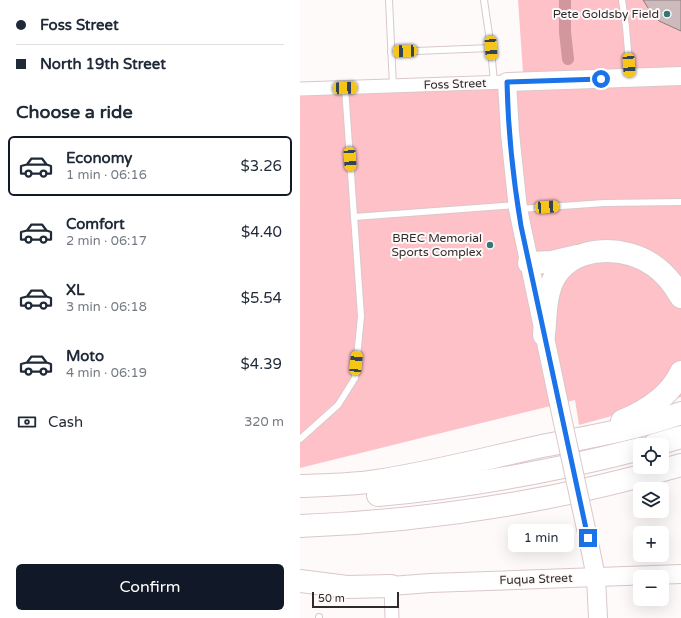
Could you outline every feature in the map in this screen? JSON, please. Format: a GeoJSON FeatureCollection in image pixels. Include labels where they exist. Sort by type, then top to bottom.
{"type":"FeatureCollection","features":[{"type":"Feature","properties":{"kind":"highway"},"geometry":{"type":"LineString","coordinates":[[528,263],[552,262],[587,253],[604,251],[631,255],[641,258],[653,265],[667,277],[681,297]]}},
{"type":"Feature","properties":{"kind":"highway"},"geometry":{"type":"LineString","coordinates":[[544,335],[549,294],[556,276],[566,265],[587,253]]}},
{"type":"Feature","properties":{"kind":"highway"},"geometry":{"type":"LineString","coordinates":[[542,447],[603,429],[636,415],[664,396],[674,384],[681,372]]}},
{"type":"Feature","properties":{"kind":"highway"},"geometry":{"type":"LineString","coordinates":[[300,486],[345,484],[402,477],[626,430],[681,413]]}},
{"type":"Feature","properties":{"kind":"highway"},"geometry":{"type":"LineString","coordinates":[[669,441],[681,437]]}},
{"type":"Feature","properties":{"kind":"highway"},"geometry":{"type":"LineString","coordinates":[[300,499],[394,493],[478,483],[558,468],[633,451]]}},
{"type":"Feature","properties":{"kind":"highway"},"geometry":{"type":"LineString","coordinates":[[300,526],[397,519],[493,507],[612,484],[681,465]]}},
{"type":"Feature","properties":{"kind":"highway"},"geometry":{"type":"LineString","coordinates":[[300,581],[347,587],[391,586]]}},
{"type":"Feature","properties":{"kind":"street","name":"Foss Street"},"geometry":{"type":"LineString","coordinates":[[300,89],[681,76]]}},
{"type":"Feature","properties":{"kind":"street"},"geometry":{"type":"LineString","coordinates":[[500,82],[510,133],[518,207],[528,263],[596,577],[598,618]]}},
{"type":"Feature","properties":{"kind":"street","name":"Fuqua Street"},"geometry":{"type":"LineString","coordinates":[[391,586],[430,583],[681,574]]}},
{"type":"Feature","properties":{"kind":"street"},"geometry":{"type":"LineString","coordinates":[[391,586],[392,618]]}},
{"type":"Feature","properties":{"kind":"lane"},"geometry":{"type":"LineString","coordinates":[[389,0],[393,86]]}},
{"type":"Feature","properties":{"kind":"lane"},"geometry":{"type":"LineString","coordinates":[[484,0],[491,48],[500,82]]}},
{"type":"Feature","properties":{"kind":"lane"},"geometry":{"type":"LineString","coordinates":[[622,0],[626,27],[630,78]]}},
{"type":"Feature","properties":{"kind":"lane"},"geometry":{"type":"LineString","coordinates":[[391,52],[491,48]]}},
{"type":"Feature","properties":{"kind":"lane"},"geometry":{"type":"LineString","coordinates":[[300,439],[338,405],[355,378],[362,316],[345,88]]}},
{"type":"Feature","properties":{"kind":"lane"},"geometry":{"type":"LineString","coordinates":[[354,217],[604,203],[681,202]]}},
{"type":"Feature","properties":{"kind":"shaded area","name":"BREC Memorial Sports Complex"},"geometry":{"type":"Polygon","coordinates":[[[518,0],[681,0],[681,397],[579,425],[575,400],[300,468],[300,94],[524,87],[518,0]]]}},
{"type":"Feature","properties":{"kind":"building","name":"Pete Goldsby Field"},"geometry":{"type":"Polygon","coordinates":[[[643,0],[681,0],[681,31],[659,21],[643,0]]]}},
{"type":"Feature","properties":{"kind":"waterway"},"geometry":{"type":"LineString","coordinates":[[565,0],[565,32],[568,59]]}},
{"type":"Feature","properties":{"kind":"place","name":"Pete Goldsby Field"},"geometry":{"type":"Point","coordinates":[667,14]}},
{"type":"Feature","properties":{"kind":"place","name":"BREC Memorial Sports Complex"},"geometry":{"type":"Point","coordinates":[490,245]}},
{"type":"Feature","properties":{"kind":"route"},"geometry":{"type":"LineString","coordinates":[[588,538],[521,226],[511,145],[507,82],[601,79]]}}]}
